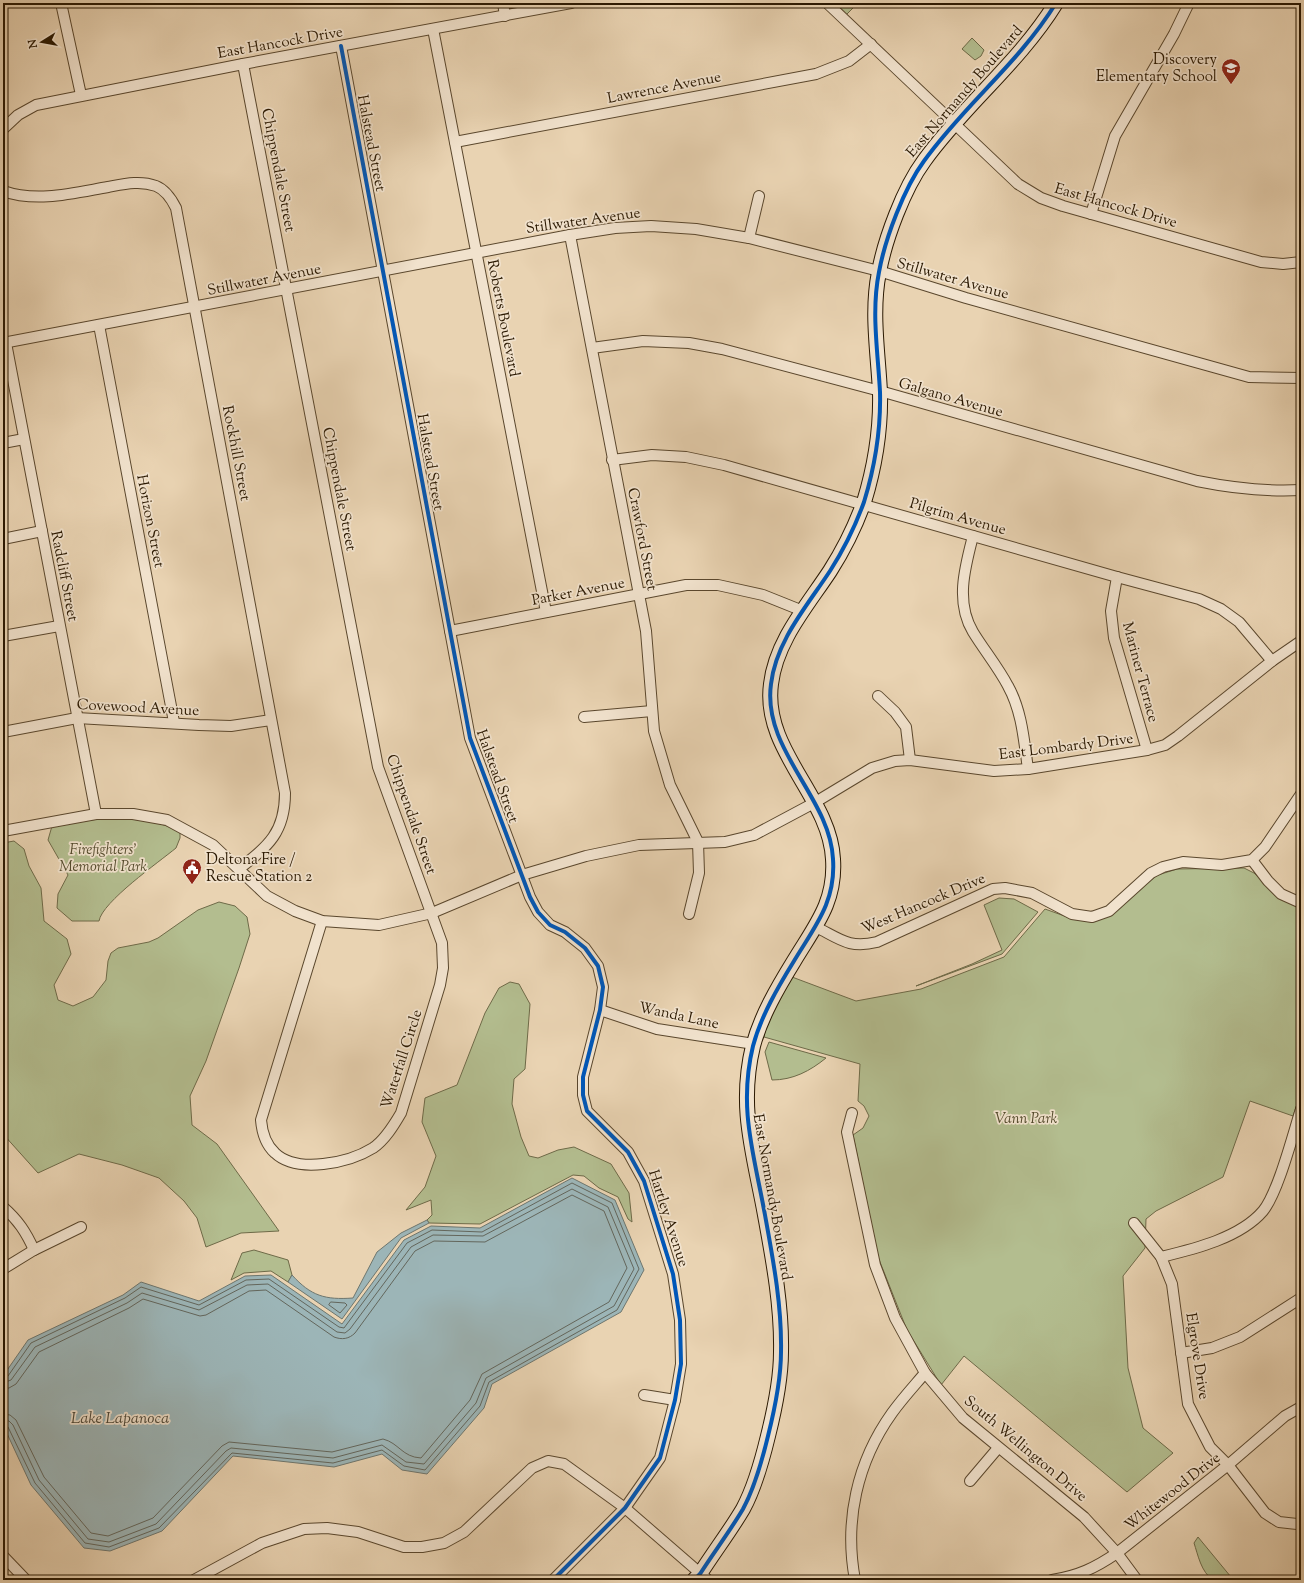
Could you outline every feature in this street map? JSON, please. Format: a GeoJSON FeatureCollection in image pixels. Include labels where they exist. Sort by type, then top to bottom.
{"type":"FeatureCollection","features":[{"type":"Feature","properties":{"kind":"street"},"geometry":{"type":"LineString","coordinates":[[61,3],[81,95]]}},
{"type":"Feature","properties":{"kind":"street"},"geometry":{"type":"LineString","coordinates":[[503,3],[505,16]]}},
{"type":"Feature","properties":{"kind":"street","name":"East Hancock Drive"},"geometry":{"type":"LineString","coordinates":[[3,129],[18,115],[36,105],[81,95],[571,3]]}},
{"type":"Feature","properties":{"kind":"street","name":"East Hancock Drive"},"geometry":{"type":"LineString","coordinates":[[827,3],[1018,184],[1041,198],[1063,206],[1261,262],[1283,264],[1301,262]]}},
{"type":"Feature","properties":{"kind":"street","name":"East Normandy Boulevard"},"geometry":{"type":"LineString","coordinates":[[701,1578],[744,1507],[757,1477],[777,1401],[781,1351],[778,1295],[765,1215],[750,1141],[746,1106],[748,1078],[754,1044],[773,998],[825,910],[833,880],[834,863],[827,830],[782,745],[771,711],[770,690],[779,651],[850,537],[863,505],[876,461],[880,416],[880,391],[875,304],[879,272],[887,243],[906,191],[922,163],[954,124],[1021,52],[1042,25],[1056,3]]}},
{"type":"Feature","properties":{"kind":"street"},"geometry":{"type":"LineString","coordinates":[[1091,214],[1115,136],[1174,34],[1189,3]]}},
{"type":"Feature","properties":{"kind":"street","name":"Roberts Boulevard"},"geometry":{"type":"LineString","coordinates":[[433,29],[546,612]]}},
{"type":"Feature","properties":{"kind":"street","name":"Lawrence Avenue"},"geometry":{"type":"LineString","coordinates":[[455,142],[816,74],[849,60],[871,44]]}},
{"type":"Feature","properties":{"kind":"street","name":"Halstead Street"},"geometry":{"type":"LineString","coordinates":[[341,46],[470,738],[522,875]]}},
{"type":"Feature","properties":{"kind":"street","name":"Chippendale Street"},"geometry":{"type":"LineString","coordinates":[[243,64],[378,767],[432,913]]}},
{"type":"Feature","properties":{"kind":"street","name":"Rockhill Street"},"geometry":{"type":"LineString","coordinates":[[3,191],[26,196],[53,197],[137,182],[157,186],[170,197],[176,208],[285,793],[285,810],[276,835],[239,869]]}},
{"type":"Feature","properties":{"kind":"street"},"geometry":{"type":"LineString","coordinates":[[749,238],[759,196]]}},
{"type":"Feature","properties":{"kind":"street","name":"Stillwater Avenue"},"geometry":{"type":"LineString","coordinates":[[4,343],[194,308],[570,235],[615,228],[651,226],[696,229],[749,238],[879,272],[966,298],[1249,377],[1301,378]]}},
{"type":"Feature","properties":{"kind":"street","name":"Crawford Street"},"geometry":{"type":"LineString","coordinates":[[570,235],[612,460],[639,594],[649,658],[652,711],[660,754],[670,785],[698,842]]}},
{"type":"Feature","properties":{"kind":"street","name":"Horizon Street"},"geometry":{"type":"LineString","coordinates":[[99,325],[174,722]]}},
{"type":"Feature","properties":{"kind":"street","name":"Galgano Avenue"},"geometry":{"type":"LineString","coordinates":[[592,348],[643,341],[689,342],[764,360],[880,391],[1197,481],[1234,488],[1280,491],[1301,490]]}},
{"type":"Feature","properties":{"kind":"street","name":"Radcliff Street"},"geometry":{"type":"LineString","coordinates":[[4,343],[42,531],[96,814]]}},
{"type":"Feature","properties":{"kind":"street"},"geometry":{"type":"LineString","coordinates":[[3,443],[24,439]]}},
{"type":"Feature","properties":{"kind":"street","name":"Pilgrim Avenue"},"geometry":{"type":"LineString","coordinates":[[612,460],[652,455],[686,457],[724,465],[1117,578],[1200,599],[1221,609],[1239,622],[1272,662]]}},
{"type":"Feature","properties":{"kind":"street"},"geometry":{"type":"LineString","coordinates":[[3,538],[42,531]]}},
{"type":"Feature","properties":{"kind":"street"},"geometry":{"type":"LineString","coordinates":[[973,536],[964,573],[963,596],[966,613],[972,631],[1008,686],[1018,710],[1028,769]]}},
{"type":"Feature","properties":{"kind":"street","name":"Mariner Terrace"},"geometry":{"type":"LineString","coordinates":[[1117,578],[1111,611],[1114,638],[1147,750]]}},
{"type":"Feature","properties":{"kind":"street","name":"Parker Avenue"},"geometry":{"type":"LineString","coordinates":[[450,630],[686,585],[718,585],[763,595],[804,611]]}},
{"type":"Feature","properties":{"kind":"street"},"geometry":{"type":"LineString","coordinates":[[3,636],[60,626]]}},
{"type":"Feature","properties":{"kind":"street","name":"East Lombardy Drive"},"geometry":{"type":"LineString","coordinates":[[3,831],[96,814],[133,814],[167,820],[213,845],[267,896],[294,911],[322,921],[379,925],[432,913],[522,875],[586,856],[632,847],[698,842],[725,842],[754,835],[814,803],[872,768],[896,761],[910,760],[994,771],[1028,769],[1147,750],[1165,745],[1301,641]]}},
{"type":"Feature","properties":{"kind":"street"},"geometry":{"type":"LineString","coordinates":[[878,696],[895,712],[906,727],[910,760]]}},
{"type":"Feature","properties":{"kind":"street"},"geometry":{"type":"LineString","coordinates":[[584,717],[652,711]]}},
{"type":"Feature","properties":{"kind":"street","name":"Covewood Avenue"},"geometry":{"type":"LineString","coordinates":[[3,732],[77,718],[231,726],[271,720]]}},
{"type":"Feature","properties":{"kind":"street"},"geometry":{"type":"LineString","coordinates":[[1301,794],[1265,847],[1252,860],[1268,881],[1281,894],[1301,903]]}},
{"type":"Feature","properties":{"kind":"street"},"geometry":{"type":"LineString","coordinates":[[688,914],[699,873],[698,842]]}},
{"type":"Feature","properties":{"kind":"street","name":"West Hancock Drive"},"geometry":{"type":"LineString","coordinates":[[816,927],[849,944],[862,946],[877,942],[993,889],[1005,888],[1032,894],[1072,914],[1092,917],[1108,910],[1151,873],[1163,867],[1183,862],[1222,865],[1252,860]]}},
{"type":"Feature","properties":{"kind":"street","name":"Hartley Avenue"},"geometry":{"type":"LineString","coordinates":[[522,875],[530,897],[538,912],[550,925],[565,932],[585,948],[598,966],[603,987],[600,1010],[583,1077],[583,1096],[587,1111],[628,1152],[644,1181],[673,1274],[680,1320],[681,1357],[675,1400],[660,1458],[625,1508],[553,1580]]}},
{"type":"Feature","properties":{"kind":"street","name":"Waterfall Circle"},"geometry":{"type":"LineString","coordinates":[[322,921],[260,1120],[263,1135],[274,1152],[282,1159],[313,1165],[326,1164],[356,1157],[374,1147],[394,1126],[401,1113],[440,985],[443,968],[442,943],[432,913]]}},
{"type":"Feature","properties":{"kind":"street","name":"Wanda Lane"},"geometry":{"type":"LineString","coordinates":[[600,1010],[657,1029],[754,1044]]}},
{"type":"Feature","properties":{"kind":"street"},"geometry":{"type":"LineString","coordinates":[[1161,1257],[1214,1242],[1245,1226],[1263,1211],[1274,1190],[1301,1109]]}},
{"type":"Feature","properties":{"kind":"street","name":"South Wellington Drive"},"geometry":{"type":"LineString","coordinates":[[852,1113],[847,1132],[875,1265],[895,1318],[925,1373],[963,1418],[1084,1517],[1117,1553],[1137,1580]]}},
{"type":"Feature","properties":{"kind":"street"},"geometry":{"type":"LineString","coordinates":[[3,1207],[13,1215],[26,1231],[34,1250]]}},
{"type":"Feature","properties":{"kind":"street","name":"Elgrove Drive"},"geometry":{"type":"LineString","coordinates":[[1134,1223],[1161,1257],[1172,1284],[1188,1404],[1210,1447],[1228,1465],[1264,1513],[1279,1522],[1297,1524],[1301,1522]]}},
{"type":"Feature","properties":{"kind":"street"},"geometry":{"type":"LineString","coordinates":[[3,1268],[34,1250],[82,1228]]}},
{"type":"Feature","properties":{"kind":"street"},"geometry":{"type":"LineString","coordinates":[[1181,1353],[1212,1348],[1240,1338],[1301,1298]]}},
{"type":"Feature","properties":{"kind":"street"},"geometry":{"type":"LineString","coordinates":[[855,1580],[851,1533],[854,1498],[866,1458],[892,1413],[925,1373]]}},
{"type":"Feature","properties":{"kind":"street"},"geometry":{"type":"LineString","coordinates":[[644,1395],[675,1400]]}},
{"type":"Feature","properties":{"kind":"street","name":"Whitewood Drive"},"geometry":{"type":"LineString","coordinates":[[1052,1580],[1073,1577],[1100,1564],[1117,1553],[1228,1465],[1285,1416],[1301,1407]]}},
{"type":"Feature","properties":{"kind":"street"},"geometry":{"type":"LineString","coordinates":[[970,1481],[998,1448]]}},
{"type":"Feature","properties":{"kind":"street"},"geometry":{"type":"LineString","coordinates":[[194,1580],[262,1543],[304,1529],[327,1528],[358,1532],[404,1547],[422,1547],[444,1543],[464,1532],[532,1468],[548,1461],[564,1464],[625,1508],[701,1578]]}},
{"type":"Feature","properties":{"kind":"street"},"geometry":{"type":"LineString","coordinates":[[3,1556],[26,1580]]}},
{"type":"Feature","properties":{"kind":"green space"},"geometry":{"type":"Polygon","coordinates":[[[834,3],[858,3],[846,15],[834,3]]]}},
{"type":"Feature","properties":{"kind":"green space"},"geometry":{"type":"Polygon","coordinates":[[[972,38],[984,50],[981,56],[975,60],[962,49],[972,38]]]}},
{"type":"Feature","properties":{"kind":"green space","name":"Firefighters' Memorial Park"},"geometry":{"type":"Polygon","coordinates":[[[105,818],[144,820],[162,824],[180,832],[180,838],[176,848],[120,893],[102,913],[99,921],[72,921],[57,908],[58,894],[68,875],[48,840],[52,826],[105,818]]]}},
{"type":"Feature","properties":{"kind":"green space"},"geometry":{"type":"Polygon","coordinates":[[[14,841],[24,849],[29,866],[41,888],[44,921],[67,939],[71,954],[54,985],[58,1000],[73,1006],[93,997],[106,980],[108,961],[111,953],[118,948],[149,942],[158,938],[198,910],[219,902],[235,906],[247,917],[250,934],[206,1061],[190,1096],[192,1125],[217,1144],[279,1231],[241,1233],[206,1247],[197,1218],[184,1201],[159,1178],[122,1165],[79,1154],[38,1173],[3,1134],[3,843],[14,841]]]}},
{"type":"Feature","properties":{"kind":"green space","name":"Vann Park"},"geometry":{"type":"Polygon","coordinates":[[[1244,868],[1254,873],[1281,899],[1301,907],[1301,1092],[1293,1116],[1250,1101],[1223,1177],[1156,1211],[1146,1219],[1145,1248],[1123,1276],[1128,1368],[1143,1428],[1173,1453],[1127,1492],[964,1356],[941,1385],[907,1330],[878,1257],[853,1135],[863,1128],[869,1116],[864,1106],[858,1101],[860,1064],[764,1037],[765,1029],[770,1013],[792,977],[856,1001],[921,989],[1004,957],[1045,909],[1070,918],[1089,921],[1158,875],[1177,869],[1244,868]]]}},
{"type":"Feature","properties":{"kind":"green space"},"geometry":{"type":"Polygon","coordinates":[[[999,898],[1014,899],[1038,912],[1002,954],[916,986],[972,964],[1002,950],[984,905],[999,898]]]}},
{"type":"Feature","properties":{"kind":"green space"},"geometry":{"type":"Polygon","coordinates":[[[510,982],[519,984],[530,1004],[525,1069],[514,1079],[512,1104],[521,1137],[529,1156],[538,1158],[558,1150],[574,1147],[611,1164],[629,1193],[632,1222],[628,1219],[618,1197],[599,1188],[584,1176],[573,1175],[480,1224],[429,1223],[427,1220],[432,1215],[431,1200],[406,1210],[425,1187],[436,1156],[422,1122],[425,1098],[457,1085],[485,1013],[499,988],[510,982]]]}},
{"type":"Feature","properties":{"kind":"green space"},"geometry":{"type":"Polygon","coordinates":[[[769,1042],[826,1058],[801,1074],[780,1080],[772,1080],[765,1052],[769,1042]]]}},
{"type":"Feature","properties":{"kind":"green space"},"geometry":{"type":"Polygon","coordinates":[[[254,1250],[288,1260],[292,1275],[288,1282],[271,1271],[244,1273],[231,1280],[242,1253],[254,1250]]]}},
{"type":"Feature","properties":{"kind":"green space"},"geometry":{"type":"Polygon","coordinates":[[[1198,1537],[1235,1580],[1213,1580],[1209,1577],[1200,1563],[1194,1543],[1198,1537]]]}},
{"type":"Feature","properties":{"kind":"water","name":"Lake Lapanoca"},"geometry":{"type":"Polygon","coordinates":[[[572,1178],[615,1200],[644,1270],[621,1312],[492,1384],[484,1408],[427,1474],[402,1470],[382,1454],[334,1467],[233,1456],[162,1531],[110,1551],[84,1548],[31,1485],[3,1425],[3,1376],[28,1340],[123,1295],[141,1282],[199,1301],[245,1276],[271,1275],[342,1324],[404,1240],[431,1226],[480,1228],[572,1178]]]}},
{"type":"Feature","properties":{"kind":"water"},"geometry":{"type":"Polygon","coordinates":[[[427,1220],[429,1223],[401,1238],[342,1319],[288,1282],[292,1275],[306,1288],[319,1295],[334,1298],[353,1298],[377,1252],[401,1233],[427,1220]]]}},
{"type":"Feature","properties":{"kind":"cycle path"},"geometry":{"type":"LineString","coordinates":[[694,1580],[700,1574],[743,1509],[755,1483],[771,1426],[779,1384],[781,1362],[780,1317],[774,1266],[749,1131],[747,1111],[749,1069],[756,1035],[765,1013],[782,981],[816,925],[828,901],[833,874],[833,859],[829,836],[821,815],[786,752],[776,730],[771,708],[771,684],[774,668],[779,653],[794,624],[845,546],[861,511],[868,488],[876,448],[880,406],[875,317],[877,287],[882,259],[896,214],[909,185],[924,161],[956,121],[1009,65],[1041,25],[1056,3]]}},
{"type":"Feature","properties":{"kind":"cycle path"},"geometry":{"type":"LineString","coordinates":[[341,46],[470,738],[530,897],[538,912],[550,925],[565,932],[585,948],[598,966],[603,987],[600,1010],[583,1077],[583,1095],[587,1111],[628,1152],[644,1181],[673,1274],[680,1320],[681,1364],[675,1400],[660,1458],[625,1508],[553,1580]]}},
{"type":"Feature","properties":{"kind":"place","name":"Discovery Elementary School"},"geometry":{"type":"Point","coordinates":[1231,85]}},
{"type":"Feature","properties":{"kind":"place","name":"Deltona Fire / Rescue Station 2"},"geometry":{"type":"Point","coordinates":[192,885]}}]}
